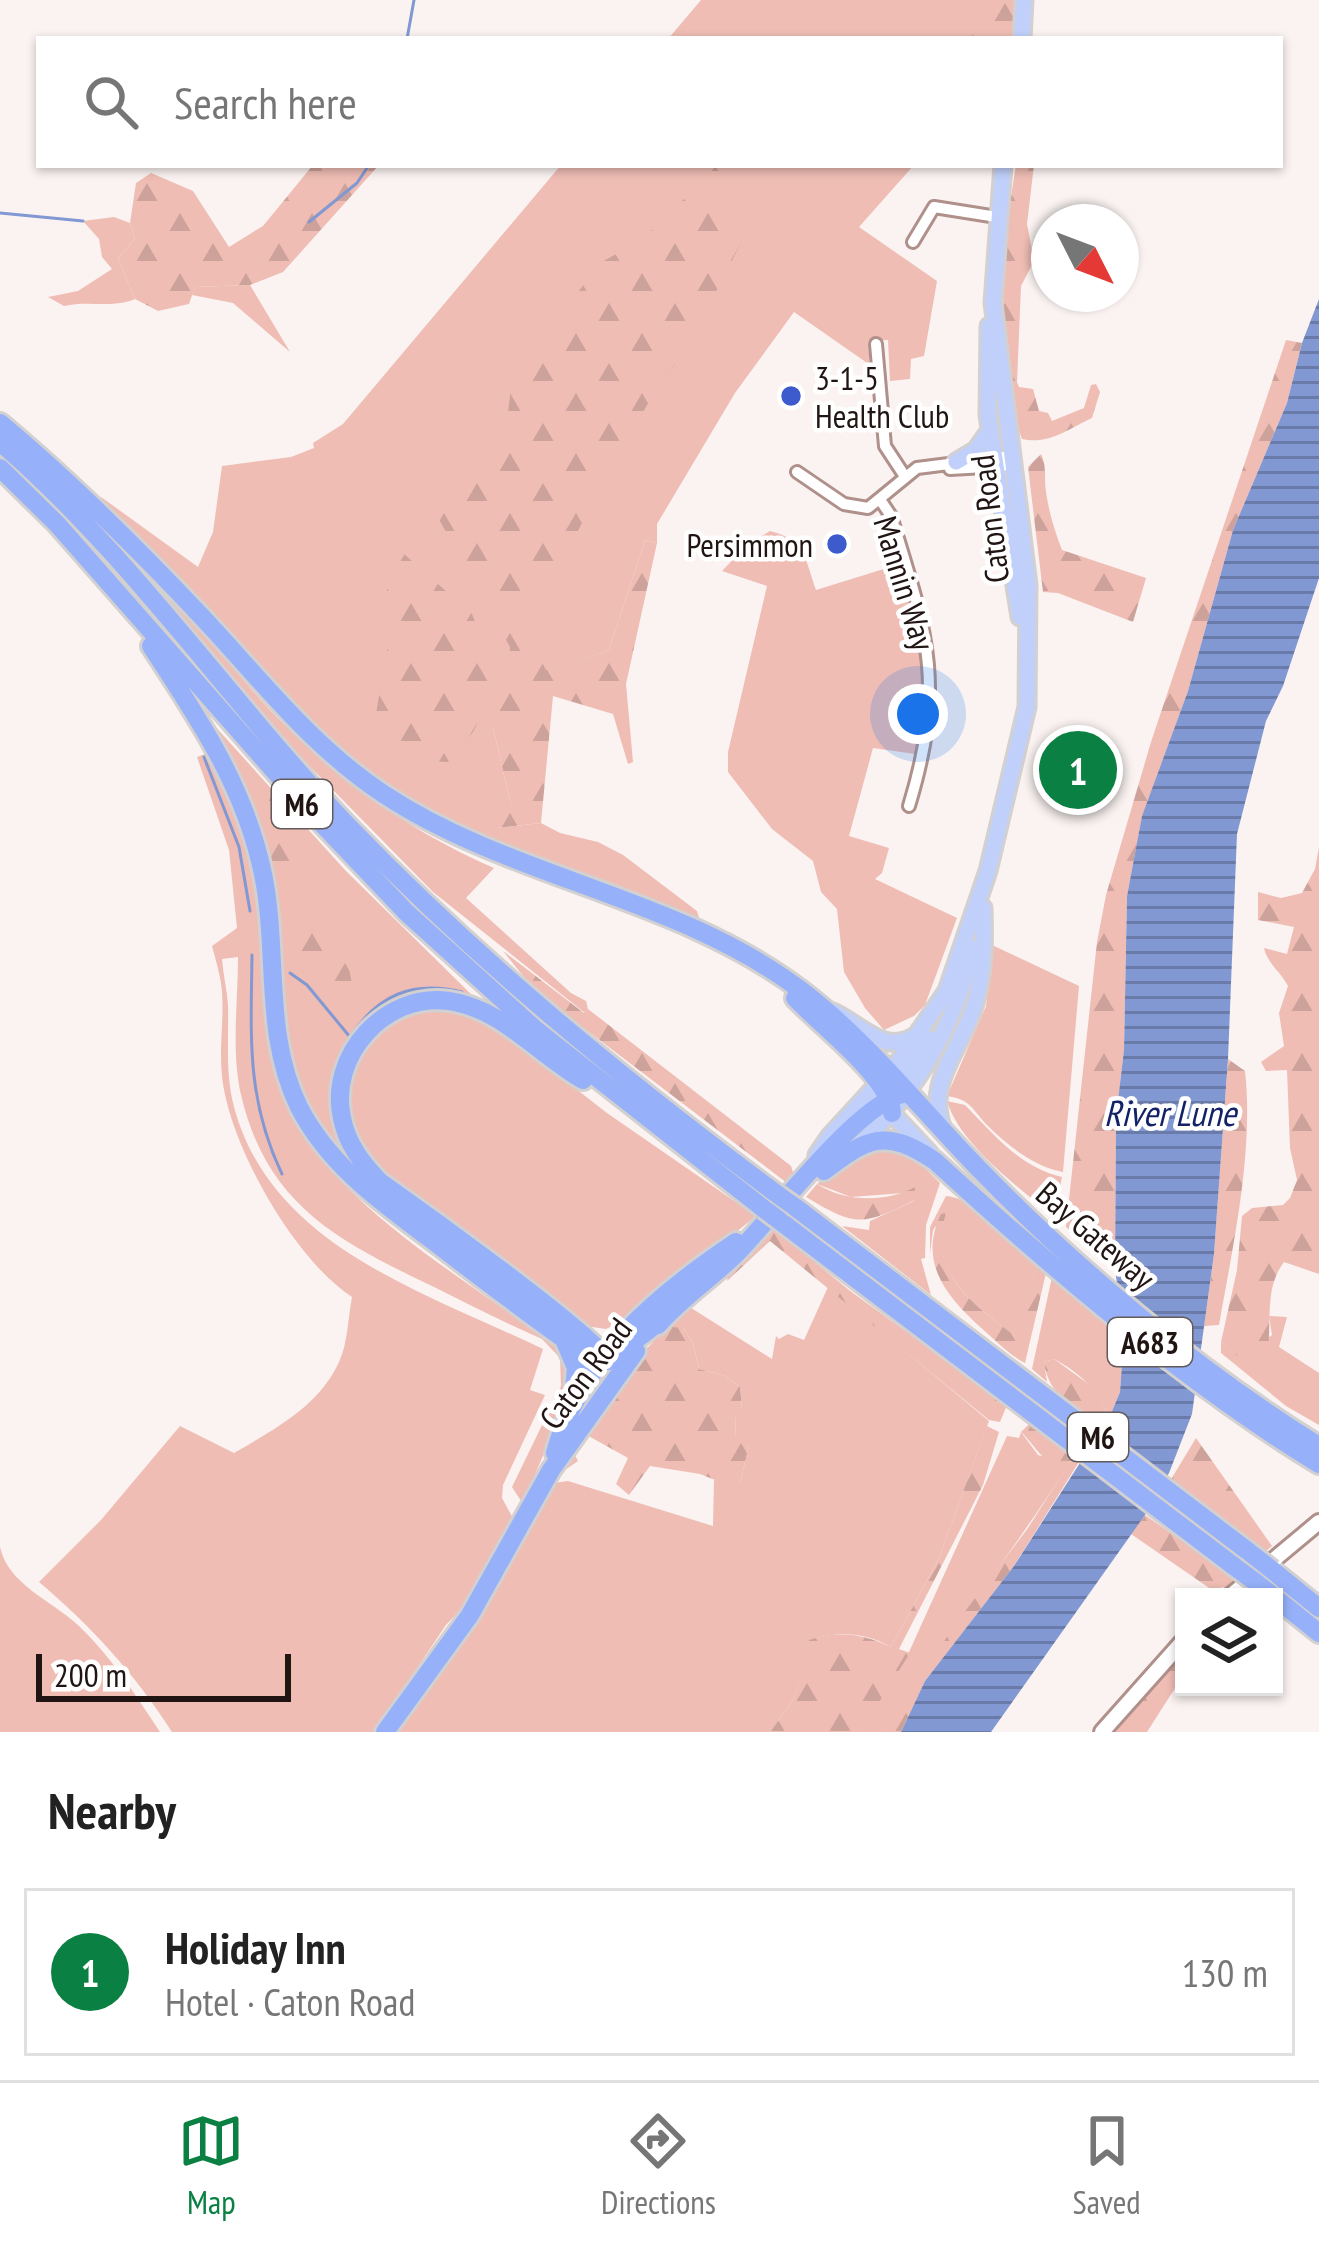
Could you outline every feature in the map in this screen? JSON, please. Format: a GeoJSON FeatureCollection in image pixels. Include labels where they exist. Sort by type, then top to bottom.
{"type":"FeatureCollection","features":[{"type":"Feature","properties":{"kind":"highway","name":"A683"},"geometry":{"type":"LineString","coordinates":[[0,423],[153,567],[290,717],[379,791],[466,841],[656,910],[763,963],[824,1009],[889,1092]]}},
{"type":"Feature","properties":{"kind":"highway","name":"M6"},"geometry":{"type":"LineString","coordinates":[[0,442],[70,508],[268,740],[349,827],[486,962],[775,1212],[1003,1365],[1242,1560],[1319,1608]]}},
{"type":"Feature","properties":{"kind":"highway","name":"M6"},"geometry":{"type":"LineString","coordinates":[[0,469],[101,573],[306,807],[407,913],[535,1028],[997,1385],[1187,1517]]}},
{"type":"Feature","properties":{"kind":"highway"},"geometry":{"type":"LineString","coordinates":[[101,573],[208,732],[239,794],[264,877],[278,1043],[308,1123],[320,1142],[374,1196],[606,1358],[609,1384]]}},
{"type":"Feature","properties":{"kind":"highway","name":"A683"},"geometry":{"type":"LineString","coordinates":[[763,963],[889,1092]]}},
{"type":"Feature","properties":{"kind":"highway"},"geometry":{"type":"LineString","coordinates":[[631,1326],[599,1332],[564,1329],[367,1168],[356,1155],[342,1119],[340,1094],[346,1065],[361,1038],[389,1013],[423,1001],[454,1001],[483,1010],[562,1068],[634,1109]]}},
{"type":"Feature","properties":{"kind":"highway"},"geometry":{"type":"LineString","coordinates":[[806,1177],[889,1092]]}},
{"type":"Feature","properties":{"kind":"highway","name":"Bay Gateway"},"geometry":{"type":"LineString","coordinates":[[889,1092],[944,1131],[1103,1307],[1266,1414]]}},
{"type":"Feature","properties":{"kind":"highway"},"geometry":{"type":"LineString","coordinates":[[860,1144],[885,1139],[911,1145],[935,1161]]}},
{"type":"Feature","properties":{"kind":"highway","name":"Caton Road"},"geometry":{"type":"LineString","coordinates":[[551,1470],[609,1384],[662,1319],[728,1261],[806,1177],[860,1144]]}},
{"type":"Feature","properties":{"kind":"highway","name":"Bay Gateway"},"geometry":{"type":"LineString","coordinates":[[935,1161],[1199,1360],[1319,1464]]}},
{"type":"Feature","properties":{"kind":"highway","name":"Caton Road"},"geometry":{"type":"LineString","coordinates":[[551,1470],[570,1412],[631,1326],[674,1285],[775,1212]]}},
{"type":"Feature","properties":{"kind":"highway"},"geometry":{"type":"LineString","coordinates":[[606,1358],[662,1319]]}},
{"type":"Feature","properties":{"kind":"highway"},"geometry":{"type":"LineString","coordinates":[[564,1329],[577,1374],[570,1412]]}},
{"type":"Feature","properties":{"kind":"highway"},"geometry":{"type":"LineString","coordinates":[[1266,1414],[1319,1442]]}},
{"type":"Feature","properties":{"kind":"highway"},"geometry":{"type":"LineString","coordinates":[[386,1732],[450,1646],[551,1470]]}},
{"type":"Feature","properties":{"kind":"highway","name":"M6"},"geometry":{"type":"LineString","coordinates":[[1265,1577],[1319,1633]]}},
{"type":"Feature","properties":{"kind":"main road"},"geometry":{"type":"LineString","coordinates":[[1022,36],[1024,0]]}},
{"type":"Feature","properties":{"kind":"main road","name":"Caton Road"},"geometry":{"type":"LineString","coordinates":[[1003,168],[993,303],[1000,362],[995,392],[1015,543],[1010,559],[1024,600]]}},
{"type":"Feature","properties":{"kind":"main road","name":"Caton Road"},"geometry":{"type":"LineString","coordinates":[[860,1144],[960,961],[988,871],[1020,728],[1024,600],[1004,461],[990,430],[993,303]]}},
{"type":"Feature","properties":{"kind":"main road"},"geometry":{"type":"LineString","coordinates":[[956,462],[976,450],[990,430]]}},
{"type":"Feature","properties":{"kind":"main road","name":"Caton Road"},"geometry":{"type":"LineString","coordinates":[[889,1092],[944,1036],[983,908],[988,871]]}},
{"type":"Feature","properties":{"kind":"main road"},"geometry":{"type":"LineString","coordinates":[[944,1131],[937,1089],[975,1002],[985,949],[983,908]]}},
{"type":"Feature","properties":{"kind":"main road"},"geometry":{"type":"LineString","coordinates":[[824,1009],[891,1044],[909,1040],[924,1029]]}},
{"type":"Feature","properties":{"kind":"main road","name":"A683"},"geometry":{"type":"LineString","coordinates":[[889,1092],[935,1161]]}},
{"type":"Feature","properties":{"kind":"street"},"geometry":{"type":"LineString","coordinates":[[913,242],[934,207],[997,217]]}},
{"type":"Feature","properties":{"kind":"street","name":"Mannin Way"},"geometry":{"type":"LineString","coordinates":[[876,344],[885,446],[904,476]]}},
{"type":"Feature","properties":{"kind":"street","name":"Mannin Way"},"geometry":{"type":"LineString","coordinates":[[935,465],[950,470],[1004,461]]}},
{"type":"Feature","properties":{"kind":"street","name":"Mannin Way"},"geometry":{"type":"LineString","coordinates":[[797,472],[856,509],[881,501],[904,476],[935,465],[1004,461]]}},
{"type":"Feature","properties":{"kind":"street","name":"Mannin Way"},"geometry":{"type":"LineString","coordinates":[[881,501],[891,516],[928,648],[929,724],[909,806]]}},
{"type":"Feature","properties":{"kind":"street"},"geometry":{"type":"LineString","coordinates":[[1240,1588],[1314,1526],[1319,1543]]}},
{"type":"Feature","properties":{"kind":"street"},"geometry":{"type":"LineString","coordinates":[[1102,1732],[1175,1650]]}},
{"type":"Feature","properties":{"kind":"green space"},"geometry":{"type":"Polygon","coordinates":[[[701,0],[1016,0],[1014,36],[671,36],[701,0]]]}},
{"type":"Feature","properties":{"kind":"green space"},"geometry":{"type":"Polygon","coordinates":[[[984,0],[1016,0],[1014,36],[972,36],[984,0]]]}},
{"type":"Feature","properties":{"kind":"green space"},"geometry":{"type":"Polygon","coordinates":[[[311,168],[376,168],[283,272],[250,285],[195,287],[189,304],[158,311],[135,299],[118,258],[135,239],[130,223],[136,183],[151,173],[193,191],[229,247],[263,226],[311,168]]]}},
{"type":"Feature","properties":{"kind":"green space"},"geometry":{"type":"Polygon","coordinates":[[[558,168],[911,168],[859,227],[937,281],[924,356],[911,359],[910,379],[890,381],[888,340],[868,341],[870,365],[794,312],[735,393],[657,524],[657,543],[645,540],[609,650],[545,671],[493,728],[511,805],[497,828],[541,823],[598,842],[623,855],[697,911],[700,921],[468,833],[385,786],[336,749],[94,502],[101,497],[198,567],[213,532],[222,466],[291,457],[314,448],[313,443],[343,424],[558,168]]]}},
{"type":"Feature","properties":{"kind":"green space"},"geometry":{"type":"Polygon","coordinates":[[[714,168],[740,168],[727,195],[744,237],[691,340],[647,405],[524,629],[546,670],[609,650],[645,540],[657,543],[626,684],[633,762],[628,764],[613,714],[553,696],[541,823],[497,828],[492,816],[511,805],[493,728],[508,686],[510,647],[431,505],[461,463],[505,439],[511,387],[598,264],[642,240],[672,208],[706,183],[714,168]]]}},
{"type":"Feature","properties":{"kind":"green space"},"geometry":{"type":"Polygon","coordinates":[[[1016,168],[1034,168],[1027,224],[1031,267],[1021,286],[1017,382],[1019,387],[1033,389],[1039,411],[1048,413],[1052,421],[1084,408],[1091,385],[1096,384],[1100,392],[1092,418],[1041,440],[1022,439],[1013,410],[1004,341],[1005,266],[1016,168]]]}},
{"type":"Feature","properties":{"kind":"green space"},"geometry":{"type":"Polygon","coordinates":[[[114,217],[130,223],[135,239],[118,258],[135,299],[64,306],[48,297],[78,291],[112,269],[102,257],[99,239],[83,221],[114,217]]]}},
{"type":"Feature","properties":{"kind":"green space"},"geometry":{"type":"Polygon","coordinates":[[[250,285],[290,352],[233,303],[192,295],[195,287],[250,285]]]}},
{"type":"Feature","properties":{"kind":"green space"},"geometry":{"type":"Polygon","coordinates":[[[1286,340],[1302,343],[1287,403],[1233,530],[1188,691],[1142,817],[1127,896],[1124,1050],[1116,1117],[1115,1269],[1066,1227],[1097,942],[1151,742],[1286,340]]]}},
{"type":"Feature","properties":{"kind":"green space"},"geometry":{"type":"Polygon","coordinates":[[[1041,454],[1062,550],[1146,578],[1133,622],[1058,593],[1043,592],[1028,467],[1041,454]]]}},
{"type":"Feature","properties":{"kind":"green space"},"geometry":{"type":"Polygon","coordinates":[[[770,531],[797,545],[816,590],[900,564],[914,613],[924,680],[915,754],[873,748],[849,836],[889,848],[882,873],[875,879],[957,918],[925,1005],[914,1016],[884,1030],[844,972],[837,909],[821,892],[813,861],[772,829],[728,772],[728,752],[767,586],[722,571],[747,545],[770,531]]]}},
{"type":"Feature","properties":{"kind":"green space"},"geometry":{"type":"Polygon","coordinates":[[[404,554],[472,614],[492,666],[497,694],[448,762],[406,753],[374,725],[389,639],[380,636],[392,557],[404,554]]]}},
{"type":"Feature","properties":{"kind":"green space"},"geometry":{"type":"Polygon","coordinates":[[[153,580],[270,710],[320,758],[402,819],[494,868],[466,898],[571,993],[586,1001],[585,1013],[433,892],[283,739],[153,586],[153,580]]]}},
{"type":"Feature","properties":{"kind":"green space"},"geometry":{"type":"Polygon","coordinates":[[[203,713],[345,870],[480,1003],[387,1009],[335,1095],[381,1195],[323,1134],[301,1094],[285,1042],[278,939],[203,713]]]}},
{"type":"Feature","properties":{"kind":"green space"},"geometry":{"type":"Polygon","coordinates":[[[208,753],[238,823],[252,871],[273,1063],[302,1132],[376,1214],[569,1355],[570,1390],[523,1504],[512,1487],[561,1386],[560,1358],[542,1339],[338,1236],[289,1193],[269,1166],[241,1095],[236,1044],[238,957],[222,959],[234,1107],[253,1155],[282,1196],[317,1230],[358,1259],[543,1349],[530,1390],[545,1395],[503,1485],[502,1498],[514,1520],[464,1606],[446,1625],[374,1732],[172,1732],[111,1652],[39,1582],[101,1520],[180,1426],[234,1453],[294,1415],[320,1391],[339,1362],[346,1338],[352,1297],[287,1229],[251,1166],[227,1104],[221,1066],[222,992],[212,946],[237,928],[229,850],[197,757],[208,753]]]}},
{"type":"Feature","properties":{"kind":"green space"},"geometry":{"type":"Polygon","coordinates":[[[256,781],[320,851],[308,861],[272,863],[269,837],[249,784],[256,781]]]}},
{"type":"Feature","properties":{"kind":"green space"},"geometry":{"type":"Polygon","coordinates":[[[1319,847],[1319,1274],[1284,1262],[1273,1285],[1266,1360],[1240,1358],[1221,1342],[1237,1270],[1242,1216],[1252,1208],[1283,1205],[1297,1180],[1290,1148],[1287,1070],[1266,1071],[1261,1062],[1284,1046],[1279,1013],[1288,986],[1264,948],[1287,954],[1294,927],[1258,920],[1258,892],[1281,898],[1302,893],[1315,869],[1319,847]]]}},
{"type":"Feature","properties":{"kind":"green space"},"geometry":{"type":"Polygon","coordinates":[[[370,909],[384,920],[348,963],[359,1021],[355,1029],[339,1020],[325,967],[312,953],[299,954],[295,945],[300,925],[316,924],[324,941],[334,939],[370,909]]]}},
{"type":"Feature","properties":{"kind":"green space"},"geometry":{"type":"Polygon","coordinates":[[[992,945],[1079,986],[1063,1172],[1021,1154],[966,1102],[947,1096],[986,1006],[992,945]]]}},
{"type":"Feature","properties":{"kind":"green space"},"geometry":{"type":"Polygon","coordinates":[[[503,951],[584,1013],[588,1009],[791,1166],[794,1175],[787,1183],[572,1019],[524,977],[503,951]]]}},
{"type":"Feature","properties":{"kind":"green space"},"geometry":{"type":"Polygon","coordinates":[[[433,1008],[490,1022],[607,1113],[756,1216],[632,1316],[606,1329],[586,1326],[387,1175],[359,1140],[348,1099],[359,1056],[386,1025],[433,1008]]]}},
{"type":"Feature","properties":{"kind":"green space"},"geometry":{"type":"Polygon","coordinates":[[[1228,1059],[1245,1071],[1247,1134],[1219,1325],[1204,1326],[1214,1254],[1228,1059]]]}},
{"type":"Feature","properties":{"kind":"green space"},"geometry":{"type":"Polygon","coordinates":[[[947,1101],[965,1105],[1020,1158],[1062,1177],[1054,1217],[978,1150],[947,1101]]]}},
{"type":"Feature","properties":{"kind":"green space"},"geometry":{"type":"Polygon","coordinates":[[[881,1145],[910,1153],[940,1183],[926,1225],[925,1258],[921,1259],[931,1295],[842,1226],[869,1230],[870,1221],[914,1201],[904,1193],[851,1197],[817,1184],[881,1145]]]}},
{"type":"Feature","properties":{"kind":"green space"},"geometry":{"type":"Polygon","coordinates":[[[817,1184],[865,1198],[891,1196],[915,1187],[915,1200],[859,1220],[806,1197],[817,1184]]]}},
{"type":"Feature","properties":{"kind":"green space"},"geometry":{"type":"Polygon","coordinates":[[[946,1196],[982,1212],[1038,1262],[1019,1339],[972,1301],[949,1272],[941,1236],[945,1214],[933,1230],[930,1254],[930,1227],[946,1196]]]}},
{"type":"Feature","properties":{"kind":"green space"},"geometry":{"type":"Polygon","coordinates":[[[946,1213],[942,1235],[949,1271],[971,1300],[1018,1338],[1038,1262],[1046,1273],[1025,1363],[974,1322],[941,1281],[935,1266],[934,1233],[941,1214],[946,1213]]]}},
{"type":"Feature","properties":{"kind":"green space"},"geometry":{"type":"Polygon","coordinates":[[[773,1228],[1007,1405],[1000,1422],[989,1420],[770,1241],[727,1281],[729,1267],[773,1228]]]}},
{"type":"Feature","properties":{"kind":"green space"},"geometry":{"type":"Polygon","coordinates":[[[1052,1277],[1124,1335],[1120,1392],[1110,1416],[1087,1383],[1064,1364],[1054,1359],[1044,1362],[1047,1382],[1032,1369],[1052,1277]]]}},
{"type":"Feature","properties":{"kind":"green space"},"geometry":{"type":"Polygon","coordinates":[[[828,1287],[989,1421],[939,1558],[891,1647],[851,1634],[810,1640],[794,1699],[770,1732],[396,1732],[485,1610],[554,1483],[568,1481],[713,1526],[714,1480],[740,1483],[749,1446],[735,1438],[736,1413],[742,1407],[740,1387],[726,1376],[699,1369],[693,1343],[683,1328],[672,1328],[625,1377],[573,1448],[635,1363],[688,1306],[772,1359],[776,1336],[788,1334],[804,1340],[828,1287]]]}},
{"type":"Feature","properties":{"kind":"green space"},"geometry":{"type":"Polygon","coordinates":[[[1269,1316],[1287,1317],[1279,1347],[1319,1373],[1319,1425],[1286,1406],[1221,1353],[1221,1342],[1240,1357],[1272,1335],[1269,1316]]]}},
{"type":"Feature","properties":{"kind":"green space"},"geometry":{"type":"Polygon","coordinates":[[[672,1327],[683,1328],[693,1343],[699,1369],[726,1376],[740,1387],[742,1407],[736,1414],[735,1437],[749,1446],[740,1483],[725,1484],[700,1474],[650,1466],[629,1495],[616,1484],[628,1458],[585,1434],[640,1360],[672,1327]]]}},
{"type":"Feature","properties":{"kind":"green space"},"geometry":{"type":"Polygon","coordinates":[[[1054,1359],[1094,1388],[1110,1416],[1099,1427],[1064,1400],[1051,1383],[1044,1362],[1054,1359]]]}},
{"type":"Feature","properties":{"kind":"green space"},"geometry":{"type":"Polygon","coordinates":[[[1030,1423],[1079,1462],[1014,1566],[925,1681],[901,1732],[886,1732],[1068,1465],[1052,1463],[1021,1432],[1030,1423]]]}},
{"type":"Feature","properties":{"kind":"green space"},"geometry":{"type":"Polygon","coordinates":[[[987,1426],[999,1432],[983,1485],[899,1649],[910,1653],[864,1726],[859,1732],[770,1732],[794,1699],[809,1640],[851,1635],[891,1647],[939,1558],[987,1426]]]}},
{"type":"Feature","properties":{"kind":"green space"},"geometry":{"type":"Polygon","coordinates":[[[1021,1432],[1038,1455],[1069,1464],[891,1726],[886,1732],[859,1732],[909,1652],[1007,1436],[1019,1438],[1021,1432]]]}},
{"type":"Feature","properties":{"kind":"green space"},"geometry":{"type":"Polygon","coordinates":[[[1196,1438],[1272,1546],[1264,1553],[1170,1481],[1196,1438]]]}},
{"type":"Feature","properties":{"kind":"green space"},"geometry":{"type":"Polygon","coordinates":[[[572,1449],[578,1461],[565,1470],[560,1468],[572,1449]]]}},
{"type":"Feature","properties":{"kind":"green space"},"geometry":{"type":"Polygon","coordinates":[[[1145,1515],[1238,1580],[1229,1588],[1209,1588],[1131,1534],[1145,1515]]]}},
{"type":"Feature","properties":{"kind":"green space"},"geometry":{"type":"Polygon","coordinates":[[[0,1547],[12,1572],[102,1650],[160,1732],[0,1732],[0,1547]]]}},
{"type":"Feature","properties":{"kind":"green space"},"geometry":{"type":"Polygon","coordinates":[[[1175,1658],[1175,1688],[1147,1732],[1108,1732],[1175,1658]]]}},
{"type":"Feature","properties":{"kind":"water","name":"River Lune"},"geometry":{"type":"Polygon","coordinates":[[[1319,299],[1319,578],[1283,686],[1266,721],[1237,834],[1214,1254],[1192,1414],[1169,1473],[1145,1515],[991,1732],[901,1732],[925,1681],[1014,1566],[1110,1416],[1120,1392],[1124,1335],[1115,1269],[1116,1117],[1124,1050],[1127,896],[1142,816],[1188,691],[1233,530],[1287,403],[1319,299]]]}},
{"type":"Feature","properties":{"kind":"waterway"},"geometry":{"type":"LineString","coordinates":[[408,36],[414,0]]}},
{"type":"Feature","properties":{"kind":"waterway"},"geometry":{"type":"LineString","coordinates":[[309,222],[357,183],[367,168]]}},
{"type":"Feature","properties":{"kind":"waterway"},"geometry":{"type":"LineString","coordinates":[[0,213],[83,221]]}},
{"type":"Feature","properties":{"kind":"waterway"},"geometry":{"type":"LineString","coordinates":[[204,757],[239,847],[250,911]]}},
{"type":"Feature","properties":{"kind":"waterway"},"geometry":{"type":"LineString","coordinates":[[252,955],[256,1093],[282,1174]]}},
{"type":"Feature","properties":{"kind":"waterway"},"geometry":{"type":"LineString","coordinates":[[290,973],[307,985],[350,1037],[372,1011],[398,994],[427,988],[462,992]]}},
{"type":"Feature","properties":{"kind":"place","name":"3-1-5 Health Club"},"geometry":{"type":"Point","coordinates":[791,396]}},
{"type":"Feature","properties":{"kind":"place","name":"Persimmon"},"geometry":{"type":"Point","coordinates":[837,544]}},
{"type":"Feature","properties":{"kind":"place","name":"Holiday Inn"},"geometry":{"type":"Point","coordinates":[1078,770]}}]}
